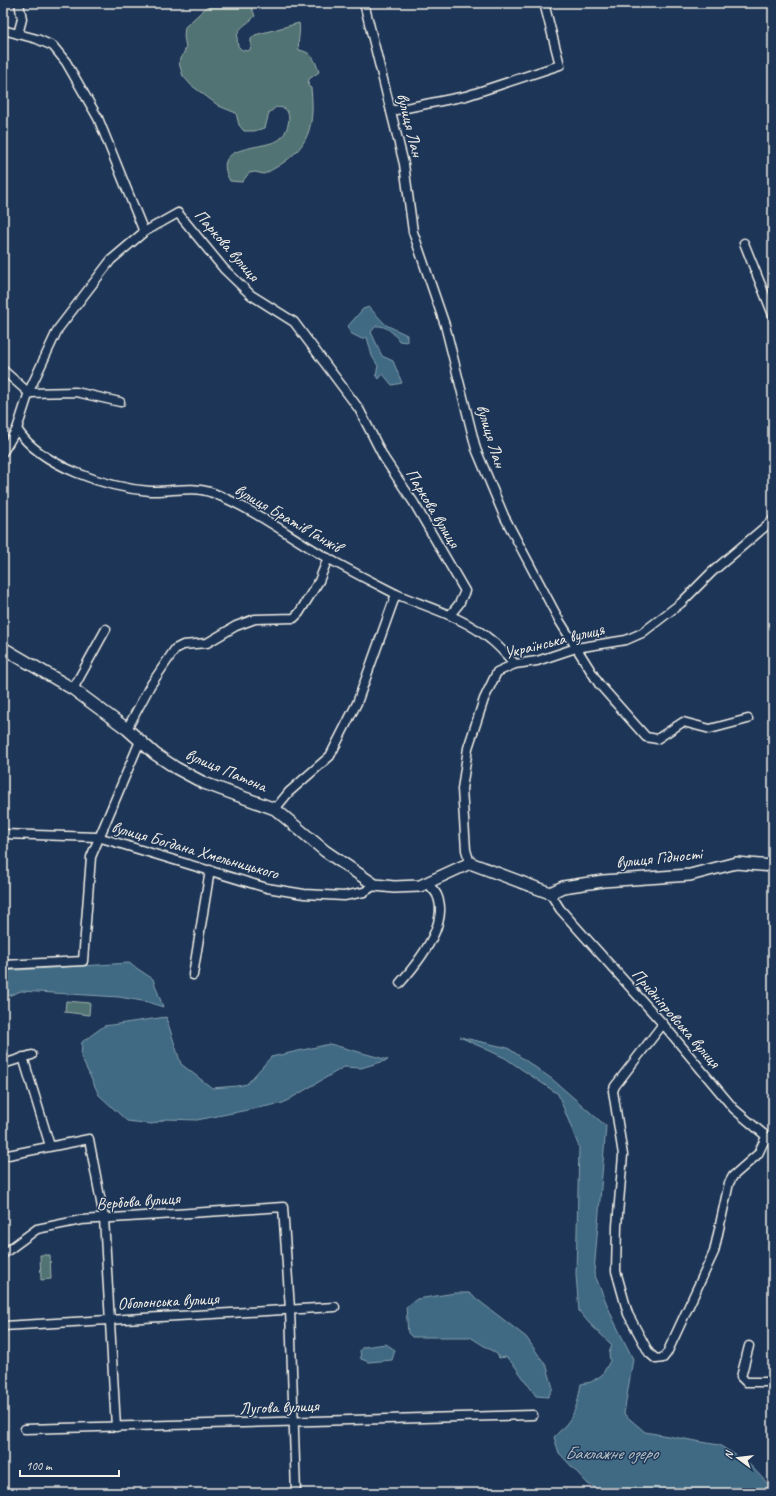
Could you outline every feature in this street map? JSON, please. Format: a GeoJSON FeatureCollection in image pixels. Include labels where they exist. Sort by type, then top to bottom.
{"type":"FeatureCollection","features":[{"type":"Feature","properties":{"kind":"street"},"geometry":{"type":"LineString","coordinates":[[18,34],[22,19],[19,3]]}},
{"type":"Feature","properties":{"kind":"street","name":"вулиця Лан"},"geometry":{"type":"LineString","coordinates":[[364,3],[404,164],[413,232],[445,325],[476,449],[504,516],[576,648],[598,684],[646,737],[657,739],[682,722],[710,729],[748,718]]}},
{"type":"Feature","properties":{"kind":"street"},"geometry":{"type":"LineString","coordinates":[[391,111],[466,96],[560,64],[544,3]]}},
{"type":"Feature","properties":{"kind":"street"},"geometry":{"type":"LineString","coordinates":[[3,30],[38,39],[53,46],[66,62],[98,118],[144,232],[111,260],[58,329],[29,393],[17,429],[3,452]]}},
{"type":"Feature","properties":{"kind":"street","name":"Паркова вулиця"},"geometry":{"type":"LineString","coordinates":[[144,232],[178,213],[224,269],[251,295],[294,322],[359,409],[384,458],[414,502],[465,591],[459,604],[450,614]]}},
{"type":"Feature","properties":{"kind":"street"},"geometry":{"type":"LineString","coordinates":[[744,243],[773,315]]}},
{"type":"Feature","properties":{"kind":"street"},"geometry":{"type":"LineString","coordinates":[[3,370],[29,393],[76,392],[120,402]]}},
{"type":"Feature","properties":{"kind":"street","name":"вулиця Братів Ганжів"},"geometry":{"type":"LineString","coordinates":[[17,429],[30,446],[41,454],[86,475],[136,489],[152,491],[187,488],[213,493],[252,511],[328,558],[396,594],[450,614],[491,640],[515,664]]}},
{"type":"Feature","properties":{"kind":"street","name":"Українська вулиця"},"geometry":{"type":"LineString","coordinates":[[470,863],[466,850],[462,790],[468,748],[484,699],[497,672],[515,664],[537,661],[576,648],[626,640],[642,633],[681,603],[712,572],[773,520]]}},
{"type":"Feature","properties":{"kind":"street"},"geometry":{"type":"LineString","coordinates":[[127,729],[150,686],[175,649],[183,645],[207,643],[236,626],[255,619],[294,618],[299,613],[319,581],[328,558]]}},
{"type":"Feature","properties":{"kind":"street"},"geometry":{"type":"LineString","coordinates":[[275,809],[289,792],[330,756],[357,702],[396,594]]}},
{"type":"Feature","properties":{"kind":"street"},"geometry":{"type":"LineString","coordinates":[[74,689],[106,629]]}},
{"type":"Feature","properties":{"kind":"street","name":"вулиця Патона"},"geometry":{"type":"LineString","coordinates":[[3,648],[74,689],[127,729],[155,754],[176,768],[204,783],[275,809],[325,851],[375,885]]}},
{"type":"Feature","properties":{"kind":"street"},"geometry":{"type":"LineString","coordinates":[[3,965],[83,961],[91,857],[98,837],[140,741]]}},
{"type":"Feature","properties":{"kind":"street","name":"вулиця Богдана Хмельницького"},"geometry":{"type":"LineString","coordinates":[[3,834],[98,837],[267,888],[304,894],[344,896],[364,892],[375,885]]}},
{"type":"Feature","properties":{"kind":"street"},"geometry":{"type":"LineString","coordinates":[[375,885],[407,887],[427,883],[470,863],[550,892]]}},
{"type":"Feature","properties":{"kind":"street","name":"вулиця Гідності"},"geometry":{"type":"LineString","coordinates":[[550,892],[562,887],[602,881],[690,875],[736,863],[773,866]]}},
{"type":"Feature","properties":{"kind":"street"},"geometry":{"type":"LineString","coordinates":[[194,975],[210,870]]}},
{"type":"Feature","properties":{"kind":"street"},"geometry":{"type":"LineString","coordinates":[[400,983],[425,952],[435,931],[439,911],[437,895],[427,883]]}},
{"type":"Feature","properties":{"kind":"street","name":"Придніпровська вулиця"},"geometry":{"type":"LineString","coordinates":[[550,892],[560,908],[663,1024],[734,1109],[770,1140]]}},
{"type":"Feature","properties":{"kind":"street"},"geometry":{"type":"LineString","coordinates":[[663,1024],[615,1086],[613,1091],[623,1155],[616,1226],[616,1271],[628,1314],[649,1353],[656,1359],[662,1358],[666,1353],[714,1252],[729,1183],[733,1176],[758,1154],[770,1140]]}},
{"type":"Feature","properties":{"kind":"street"},"geometry":{"type":"LineString","coordinates":[[3,1064],[32,1055]]}},
{"type":"Feature","properties":{"kind":"street"},"geometry":{"type":"LineString","coordinates":[[23,1057],[50,1146]]}},
{"type":"Feature","properties":{"kind":"street"},"geometry":{"type":"LineString","coordinates":[[3,1156],[89,1139],[104,1218],[116,1427]]}},
{"type":"Feature","properties":{"kind":"street","name":"Вербова вулиця"},"geometry":{"type":"LineString","coordinates":[[3,1254],[37,1229],[81,1220],[283,1207],[290,1310]]}},
{"type":"Feature","properties":{"kind":"street","name":"Оболонська вулиця"},"geometry":{"type":"LineString","coordinates":[[3,1326],[334,1307]]}},
{"type":"Feature","properties":{"kind":"street"},"geometry":{"type":"LineString","coordinates":[[290,1310],[296,1493]]}},
{"type":"Feature","properties":{"kind":"street"},"geometry":{"type":"LineString","coordinates":[[749,1346],[741,1377],[746,1382],[773,1382]]}},
{"type":"Feature","properties":{"kind":"street","name":"Лугова вулиця"},"geometry":{"type":"LineString","coordinates":[[25,1429],[533,1415]]}},
{"type":"Feature","properties":{"kind":"green space"},"geometry":{"type":"Polygon","coordinates":[[[211,3],[250,4],[255,16],[239,31],[237,40],[238,46],[242,50],[248,51],[251,48],[251,39],[255,35],[299,23],[299,50],[312,57],[319,72],[309,79],[308,86],[311,88],[312,118],[305,140],[298,150],[278,166],[264,174],[255,172],[249,173],[242,182],[230,181],[225,169],[227,160],[232,154],[241,150],[272,143],[280,139],[288,126],[289,118],[285,109],[276,107],[269,113],[265,128],[254,131],[244,131],[239,125],[236,113],[219,106],[191,85],[183,76],[179,63],[186,48],[184,36],[185,27],[211,3]]]}},
{"type":"Feature","properties":{"kind":"green space"},"geometry":{"type":"Polygon","coordinates":[[[66,1001],[90,1003],[89,1015],[65,1012],[66,1001]]]}},
{"type":"Feature","properties":{"kind":"green space"},"geometry":{"type":"Polygon","coordinates":[[[40,1255],[50,1255],[51,1279],[41,1280],[40,1255]]]}},
{"type":"Feature","properties":{"kind":"water"},"geometry":{"type":"Polygon","coordinates":[[[369,307],[386,325],[407,335],[407,342],[399,341],[392,332],[380,326],[376,326],[371,332],[382,356],[393,361],[402,383],[392,385],[383,374],[379,379],[376,375],[378,366],[372,356],[367,337],[362,339],[350,333],[348,326],[363,309],[369,307]]]}},
{"type":"Feature","properties":{"kind":"water"},"geometry":{"type":"Polygon","coordinates":[[[129,963],[153,979],[163,1007],[148,1002],[119,997],[21,991],[3,998],[3,971],[129,963]]]}},
{"type":"Feature","properties":{"kind":"water"},"geometry":{"type":"Polygon","coordinates":[[[166,1017],[181,1064],[212,1088],[247,1084],[271,1057],[330,1044],[388,1060],[361,1068],[344,1067],[283,1103],[197,1120],[166,1119],[152,1124],[127,1121],[99,1095],[81,1057],[82,1042],[104,1026],[166,1017]]]}},
{"type":"Feature","properties":{"kind":"water","name":"Баклажне озеро"},"geometry":{"type":"Polygon","coordinates":[[[460,1037],[508,1048],[552,1079],[606,1126],[594,1273],[613,1319],[633,1359],[624,1414],[645,1432],[719,1445],[747,1462],[773,1489],[773,1493],[605,1493],[588,1484],[559,1453],[554,1437],[573,1414],[576,1408],[581,1384],[591,1382],[602,1375],[610,1361],[609,1353],[612,1345],[579,1311],[576,1275],[579,1147],[558,1094],[505,1058],[460,1037]]]}},
{"type":"Feature","properties":{"kind":"water"},"geometry":{"type":"Polygon","coordinates":[[[455,1293],[469,1293],[526,1337],[547,1367],[553,1388],[548,1397],[536,1396],[514,1365],[506,1357],[499,1358],[497,1354],[470,1337],[412,1337],[408,1333],[406,1307],[417,1299],[455,1293]]]}},
{"type":"Feature","properties":{"kind":"water"},"geometry":{"type":"Polygon","coordinates":[[[386,1344],[395,1350],[392,1360],[369,1362],[361,1359],[360,1350],[363,1347],[386,1344]]]}}]}
